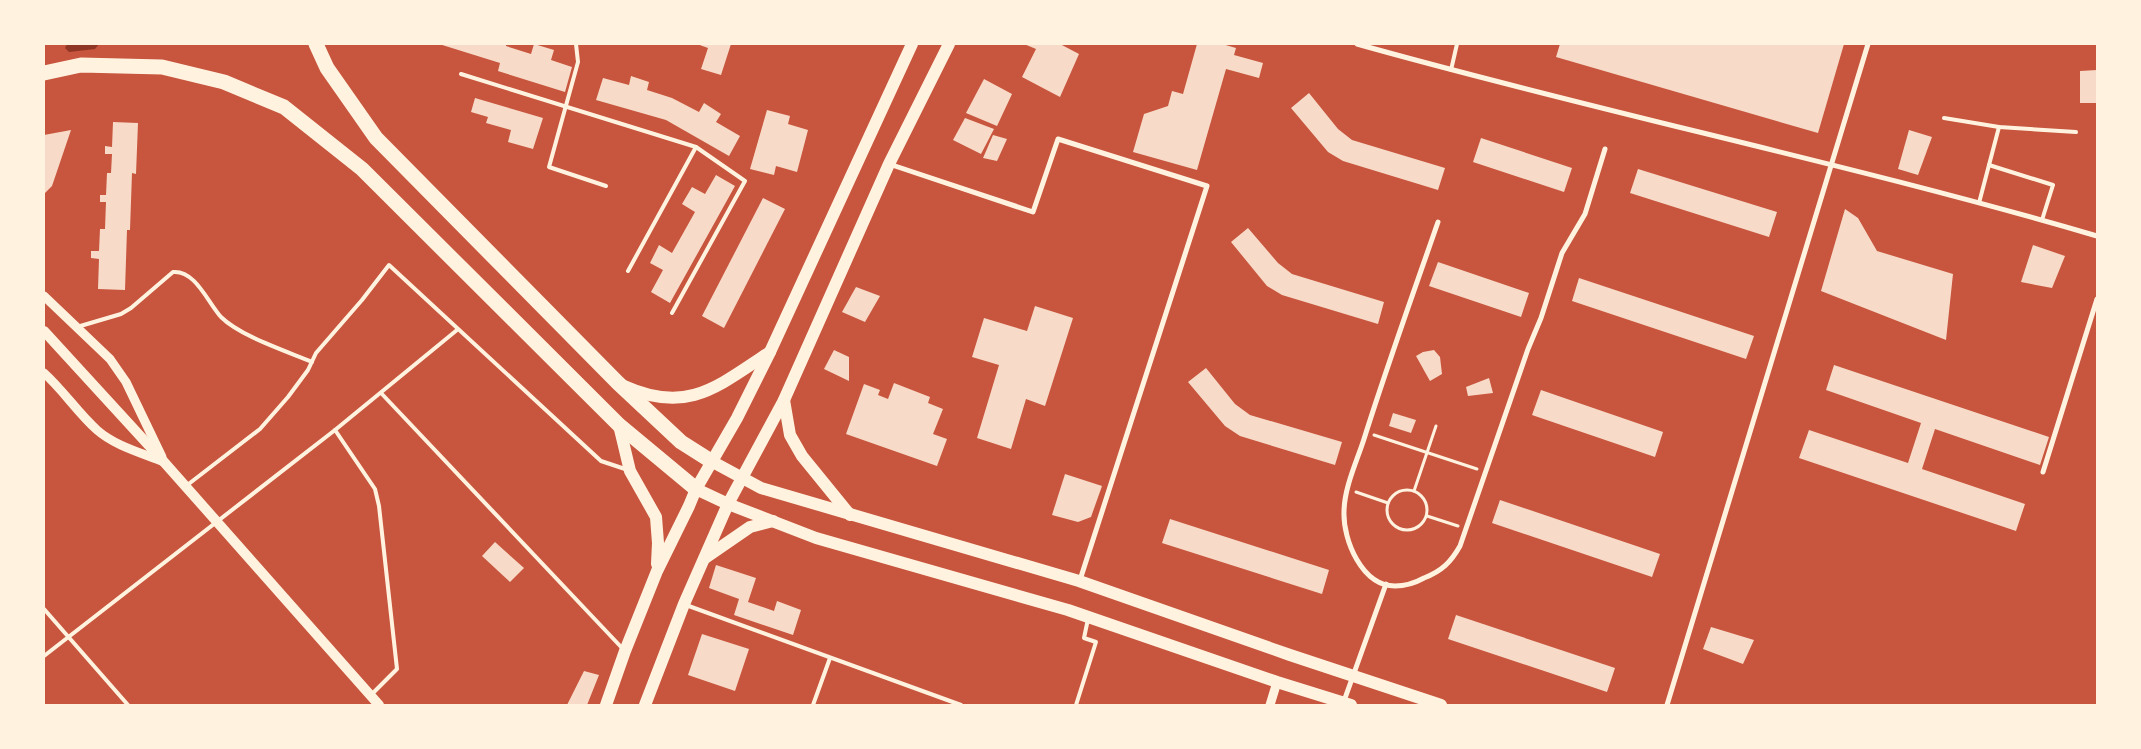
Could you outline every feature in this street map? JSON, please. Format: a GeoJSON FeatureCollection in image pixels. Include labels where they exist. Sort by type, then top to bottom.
{"type":"FeatureCollection","features":[{"type":"Feature","properties":{"kind":"highway"},"geometry":{"type":"LineString","coordinates":[[316,44],[327,68],[376,138],[618,383],[681,442],[711,461]]}},
{"type":"Feature","properties":{"kind":"highway"},"geometry":{"type":"LineString","coordinates":[[44,73],[82,65],[162,68],[224,82],[284,107],[362,169],[619,425],[696,490]]}},
{"type":"Feature","properties":{"kind":"main road"},"geometry":{"type":"LineString","coordinates":[[606,705],[657,571],[696,490],[737,418],[770,352],[912,44]]}},
{"type":"Feature","properties":{"kind":"main road"},"geometry":{"type":"LineString","coordinates":[[645,705],[684,604],[728,504],[784,400],[889,164],[949,44]]}},
{"type":"Feature","properties":{"kind":"main road"},"geometry":{"type":"LineString","coordinates":[[44,331],[164,462],[379,705]]}},
{"type":"Feature","properties":{"kind":"main road"},"geometry":{"type":"LineString","coordinates":[[618,383],[645,395],[664,399],[690,396],[711,390],[770,352]]}},
{"type":"Feature","properties":{"kind":"main road"},"geometry":{"type":"LineString","coordinates":[[784,400],[790,435],[802,456],[850,515]]}},
{"type":"Feature","properties":{"kind":"main road"},"geometry":{"type":"LineString","coordinates":[[619,425],[630,471],[656,517],[658,543],[657,571]]}},
{"type":"Feature","properties":{"kind":"main road"},"geometry":{"type":"LineString","coordinates":[[711,461],[761,488],[1079,581],[1441,705]]}},
{"type":"Feature","properties":{"kind":"main road"},"geometry":{"type":"LineString","coordinates":[[696,490],[816,538],[1088,618],[1347,704]]}},
{"type":"Feature","properties":{"kind":"main road"},"geometry":{"type":"LineString","coordinates":[[705,558],[750,527],[773,522]]}},
{"type":"Feature","properties":{"kind":"street"},"geometry":{"type":"LineString","coordinates":[[1357,44],[1451,70],[1832,164],[2097,236]]}},
{"type":"Feature","properties":{"kind":"street"},"geometry":{"type":"LineString","coordinates":[[1667,705],[1868,44]]}},
{"type":"Feature","properties":{"kind":"street"},"geometry":{"type":"LineString","coordinates":[[889,164],[1033,212],[1058,139],[1207,186],[1079,581]]}},
{"type":"Feature","properties":{"kind":"street"},"geometry":{"type":"LineString","coordinates":[[1438,222],[1366,433],[1343,510],[1351,547],[1366,573],[1378,581],[1393,586],[1413,584],[1440,570],[1453,558],[1466,529],[1528,349],[1541,318],[1562,253],[1585,214],[1605,149]]}},
{"type":"Feature","properties":{"kind":"street"},"geometry":{"type":"LineString","coordinates":[[44,296],[110,359],[126,382],[164,462]]}},
{"type":"Feature","properties":{"kind":"street"},"geometry":{"type":"LineString","coordinates":[[2043,472],[2097,299]]}},
{"type":"Feature","properties":{"kind":"street"},"geometry":{"type":"LineString","coordinates":[[44,373],[97,430],[113,440],[164,462]]}},
{"type":"Feature","properties":{"kind":"street"},"geometry":{"type":"LineString","coordinates":[[1347,704],[1354,676],[1386,584]]}},
{"type":"Feature","properties":{"kind":"street"},"geometry":{"type":"LineString","coordinates":[[1270,705],[1277,682]]}},
{"type":"Feature","properties":{"kind":"lane"},"geometry":{"type":"LineString","coordinates":[[576,44],[578,62],[549,167],[606,186]]}},
{"type":"Feature","properties":{"kind":"lane"},"geometry":{"type":"LineString","coordinates":[[1451,70],[1457,44]]}},
{"type":"Feature","properties":{"kind":"lane"},"geometry":{"type":"LineString","coordinates":[[461,74],[696,147],[745,181],[672,313]]}},
{"type":"Feature","properties":{"kind":"lane"},"geometry":{"type":"LineString","coordinates":[[1944,118],[1999,126],[2076,132]]}},
{"type":"Feature","properties":{"kind":"lane"},"geometry":{"type":"LineString","coordinates":[[1979,203],[1999,126]]}},
{"type":"Feature","properties":{"kind":"lane"},"geometry":{"type":"LineString","coordinates":[[628,271],[696,147]]}},
{"type":"Feature","properties":{"kind":"lane"},"geometry":{"type":"LineString","coordinates":[[1989,165],[2053,185],[2042,220]]}},
{"type":"Feature","properties":{"kind":"lane"},"geometry":{"type":"LineString","coordinates":[[185,487],[260,429],[288,397],[327,338],[362,300],[389,265],[457,330],[601,461],[630,471]]}},
{"type":"Feature","properties":{"kind":"lane"},"geometry":{"type":"LineString","coordinates":[[77,327],[121,314],[131,308],[165,277],[173,272],[182,271],[192,277],[223,318],[236,329],[312,362]]}},
{"type":"Feature","properties":{"kind":"lane"},"geometry":{"type":"LineString","coordinates":[[44,656],[335,430],[457,330]]}},
{"type":"Feature","properties":{"kind":"lane"},"geometry":{"type":"LineString","coordinates":[[381,393],[625,651]]}},
{"type":"Feature","properties":{"kind":"lane"},"geometry":{"type":"LineString","coordinates":[[335,430],[375,489],[379,506],[397,670],[370,695]]}},
{"type":"Feature","properties":{"kind":"lane"},"geometry":{"type":"LineString","coordinates":[[684,604],[960,705]]}},
{"type":"Feature","properties":{"kind":"lane"},"geometry":{"type":"LineString","coordinates":[[44,609],[128,705]]}},
{"type":"Feature","properties":{"kind":"lane"},"geometry":{"type":"LineString","coordinates":[[1076,705],[1096,642],[1084,638],[1088,618]]}},
{"type":"Feature","properties":{"kind":"lane"},"geometry":{"type":"LineString","coordinates":[[813,705],[830,658]]}},
{"type":"Feature","properties":{"kind":"path"},"geometry":{"type":"LineString","coordinates":[[1414,491],[1436,426]]}},
{"type":"Feature","properties":{"kind":"path"},"geometry":{"type":"LineString","coordinates":[[1366,433],[1486,472]]}},
{"type":"Feature","properties":{"kind":"path"},"geometry":{"type":"LineString","coordinates":[[1348,490],[1388,504]]}},
{"type":"Feature","properties":{"kind":"path"},"geometry":{"type":"LineString","coordinates":[[1401,490],[1414,491],[1419,493],[1425,500],[1428,509],[1427,516],[1421,526],[1412,530],[1402,530],[1394,526],[1389,519],[1388,504],[1393,495],[1401,490]]}},
{"type":"Feature","properties":{"kind":"path"},"geometry":{"type":"LineString","coordinates":[[1427,516],[1466,529]]}},
{"type":"Feature","properties":{"kind":"shaded area"},"geometry":{"type":"Polygon","coordinates":[[[67,44],[99,44],[95,49],[69,52],[65,48],[67,44]]]}},
{"type":"Feature","properties":{"kind":"building"},"geometry":{"type":"Polygon","coordinates":[[[439,44],[506,44],[506,46],[531,54],[534,44],[554,50],[551,60],[572,67],[565,92],[498,71],[500,63],[439,44]]]}},
{"type":"Feature","properties":{"kind":"building"},"geometry":{"type":"Polygon","coordinates":[[[697,44],[731,44],[721,75],[701,69],[708,48],[697,44]]]}},
{"type":"Feature","properties":{"kind":"building"},"geometry":{"type":"Polygon","coordinates":[[[1024,44],[1060,44],[1079,54],[1060,97],[1022,77],[1036,49],[1024,44]]]}},
{"type":"Feature","properties":{"kind":"building"},"geometry":{"type":"Polygon","coordinates":[[[1197,44],[1222,44],[1236,48],[1234,55],[1263,63],[1259,78],[1226,69],[1197,170],[1133,152],[1144,114],[1168,106],[1172,91],[1183,94],[1197,44]]]}},
{"type":"Feature","properties":{"kind":"building"},"geometry":{"type":"Polygon","coordinates":[[[1560,44],[1844,44],[1818,133],[1556,57],[1560,44]]]}},
{"type":"Feature","properties":{"kind":"building"},"geometry":{"type":"Polygon","coordinates":[[[2097,70],[2097,103],[2080,103],[2080,71],[2097,70]]]}},
{"type":"Feature","properties":{"kind":"building"},"geometry":{"type":"Polygon","coordinates":[[[631,76],[649,82],[647,90],[672,98],[699,112],[704,103],[721,114],[716,122],[740,136],[729,156],[666,120],[596,100],[603,78],[629,85],[631,76]]]}},
{"type":"Feature","properties":{"kind":"building"},"geometry":{"type":"Polygon","coordinates":[[[984,79],[1012,94],[997,126],[966,113],[984,79]]]}},
{"type":"Feature","properties":{"kind":"building"},"geometry":{"type":"Polygon","coordinates":[[[1309,93],[1338,129],[1352,140],[1445,168],[1438,190],[1343,161],[1328,152],[1291,108],[1309,93]]]}},
{"type":"Feature","properties":{"kind":"building"},"geometry":{"type":"Polygon","coordinates":[[[475,98],[543,118],[533,149],[508,142],[511,130],[486,123],[488,117],[471,112],[475,98]]]}},
{"type":"Feature","properties":{"kind":"building"},"geometry":{"type":"Polygon","coordinates":[[[767,110],[790,116],[788,124],[808,130],[797,172],[776,166],[774,175],[750,169],[767,110]]]}},
{"type":"Feature","properties":{"kind":"building"},"geometry":{"type":"Polygon","coordinates":[[[965,118],[994,129],[981,154],[953,140],[965,118]]]}},
{"type":"Feature","properties":{"kind":"building"},"geometry":{"type":"Polygon","coordinates":[[[113,122],[138,123],[136,174],[132,173],[130,230],[127,230],[125,290],[98,289],[99,259],[91,258],[91,251],[99,251],[100,229],[105,229],[106,202],[100,202],[100,195],[106,195],[107,173],[111,173],[112,154],[105,154],[105,146],[112,147],[113,122]]]}},
{"type":"Feature","properties":{"kind":"building"},"geometry":{"type":"Polygon","coordinates":[[[71,130],[52,186],[44,194],[44,135],[71,130]]]}},
{"type":"Feature","properties":{"kind":"building"},"geometry":{"type":"Polygon","coordinates":[[[1909,130],[1932,137],[1918,175],[1898,169],[1909,130]]]}},
{"type":"Feature","properties":{"kind":"building"},"geometry":{"type":"Polygon","coordinates":[[[993,135],[1007,139],[997,161],[983,158],[993,135]]]}},
{"type":"Feature","properties":{"kind":"building"},"geometry":{"type":"Polygon","coordinates":[[[1481,138],[1572,168],[1564,192],[1473,162],[1481,138]]]}},
{"type":"Feature","properties":{"kind":"building"},"geometry":{"type":"Polygon","coordinates":[[[1638,169],[1777,212],[1769,237],[1630,193],[1638,169]]]}},
{"type":"Feature","properties":{"kind":"building"},"geometry":{"type":"Polygon","coordinates":[[[716,175],[735,186],[670,303],[651,292],[663,270],[650,263],[659,245],[672,253],[695,212],[682,204],[692,187],[705,194],[716,175]]]}},
{"type":"Feature","properties":{"kind":"building"},"geometry":{"type":"Polygon","coordinates":[[[763,198],[785,209],[724,328],[702,316],[763,198]]]}},
{"type":"Feature","properties":{"kind":"building"},"geometry":{"type":"Polygon","coordinates":[[[1845,209],[1858,218],[1877,251],[1953,274],[1946,340],[1821,291],[1845,209]]]}},
{"type":"Feature","properties":{"kind":"building"},"geometry":{"type":"Polygon","coordinates":[[[1248,228],[1278,263],[1292,274],[1384,302],[1378,324],[1282,295],[1267,286],[1231,242],[1248,228]]]}},
{"type":"Feature","properties":{"kind":"building"},"geometry":{"type":"Polygon","coordinates":[[[2033,245],[2065,256],[2052,288],[2021,282],[2033,245]]]}},
{"type":"Feature","properties":{"kind":"building"},"geometry":{"type":"Polygon","coordinates":[[[1438,262],[1529,293],[1521,317],[1429,286],[1438,262]]]}},
{"type":"Feature","properties":{"kind":"building"},"geometry":{"type":"Polygon","coordinates":[[[1579,278],[1754,336],[1746,359],[1572,301],[1579,278]]]}},
{"type":"Feature","properties":{"kind":"building"},"geometry":{"type":"Polygon","coordinates":[[[856,287],[880,296],[865,322],[842,312],[856,287]]]}},
{"type":"Feature","properties":{"kind":"building"},"geometry":{"type":"Polygon","coordinates":[[[1035,306],[1073,318],[1045,406],[1026,399],[1011,449],[977,438],[999,365],[972,357],[984,318],[1027,331],[1035,306]]]}},
{"type":"Feature","properties":{"kind":"building"},"geometry":{"type":"Polygon","coordinates":[[[834,350],[849,357],[849,381],[824,369],[834,350]]]}},
{"type":"Feature","properties":{"kind":"building"},"geometry":{"type":"Polygon","coordinates":[[[1434,350],[1440,357],[1442,374],[1430,381],[1416,356],[1423,352],[1434,350]]]}},
{"type":"Feature","properties":{"kind":"building"},"geometry":{"type":"Polygon","coordinates":[[[1834,365],[2049,437],[2040,465],[1935,429],[1922,469],[2025,504],[2016,531],[1799,458],[1809,430],[1908,463],[1921,423],[1826,390],[1834,365]]]}},
{"type":"Feature","properties":{"kind":"building"},"geometry":{"type":"Polygon","coordinates":[[[1206,368],[1235,404],[1250,415],[1342,442],[1335,465],[1240,436],[1225,426],[1188,382],[1206,368]]]}},
{"type":"Feature","properties":{"kind":"building"},"geometry":{"type":"Polygon","coordinates":[[[1489,378],[1493,393],[1468,396],[1466,387],[1489,378]]]}},
{"type":"Feature","properties":{"kind":"building"},"geometry":{"type":"Polygon","coordinates":[[[894,383],[930,397],[928,403],[943,409],[933,434],[947,439],[937,466],[846,434],[864,384],[880,390],[878,395],[888,399],[894,383]]]}},
{"type":"Feature","properties":{"kind":"building"},"geometry":{"type":"Polygon","coordinates":[[[1541,390],[1663,432],[1655,457],[1532,415],[1541,390]]]}},
{"type":"Feature","properties":{"kind":"building"},"geometry":{"type":"Polygon","coordinates":[[[1393,413],[1416,420],[1411,433],[1389,426],[1393,413]]]}},
{"type":"Feature","properties":{"kind":"building"},"geometry":{"type":"Polygon","coordinates":[[[1065,474],[1102,486],[1091,517],[1078,522],[1052,515],[1065,474]]]}},
{"type":"Feature","properties":{"kind":"building"},"geometry":{"type":"Polygon","coordinates":[[[1500,500],[1660,554],[1652,577],[1492,523],[1500,500]]]}},
{"type":"Feature","properties":{"kind":"building"},"geometry":{"type":"Polygon","coordinates":[[[1170,519],[1329,570],[1322,594],[1162,543],[1170,519]]]}},
{"type":"Feature","properties":{"kind":"building"},"geometry":{"type":"Polygon","coordinates":[[[495,542],[524,568],[510,582],[482,556],[495,542]]]}},
{"type":"Feature","properties":{"kind":"building"},"geometry":{"type":"Polygon","coordinates":[[[716,565],[756,578],[748,602],[774,611],[777,601],[801,610],[793,635],[734,615],[739,599],[709,588],[716,565]]]}},
{"type":"Feature","properties":{"kind":"building"},"geometry":{"type":"Polygon","coordinates":[[[1456,615],[1615,668],[1607,692],[1448,639],[1456,615]]]}},
{"type":"Feature","properties":{"kind":"building"},"geometry":{"type":"Polygon","coordinates":[[[1711,627],[1754,640],[1743,664],[1703,649],[1711,627]]]}},
{"type":"Feature","properties":{"kind":"building"},"geometry":{"type":"Polygon","coordinates":[[[702,634],[749,649],[735,691],[688,675],[702,634]]]}},
{"type":"Feature","properties":{"kind":"building"},"geometry":{"type":"Polygon","coordinates":[[[584,671],[599,675],[587,705],[567,705],[584,671]]]}}]}
